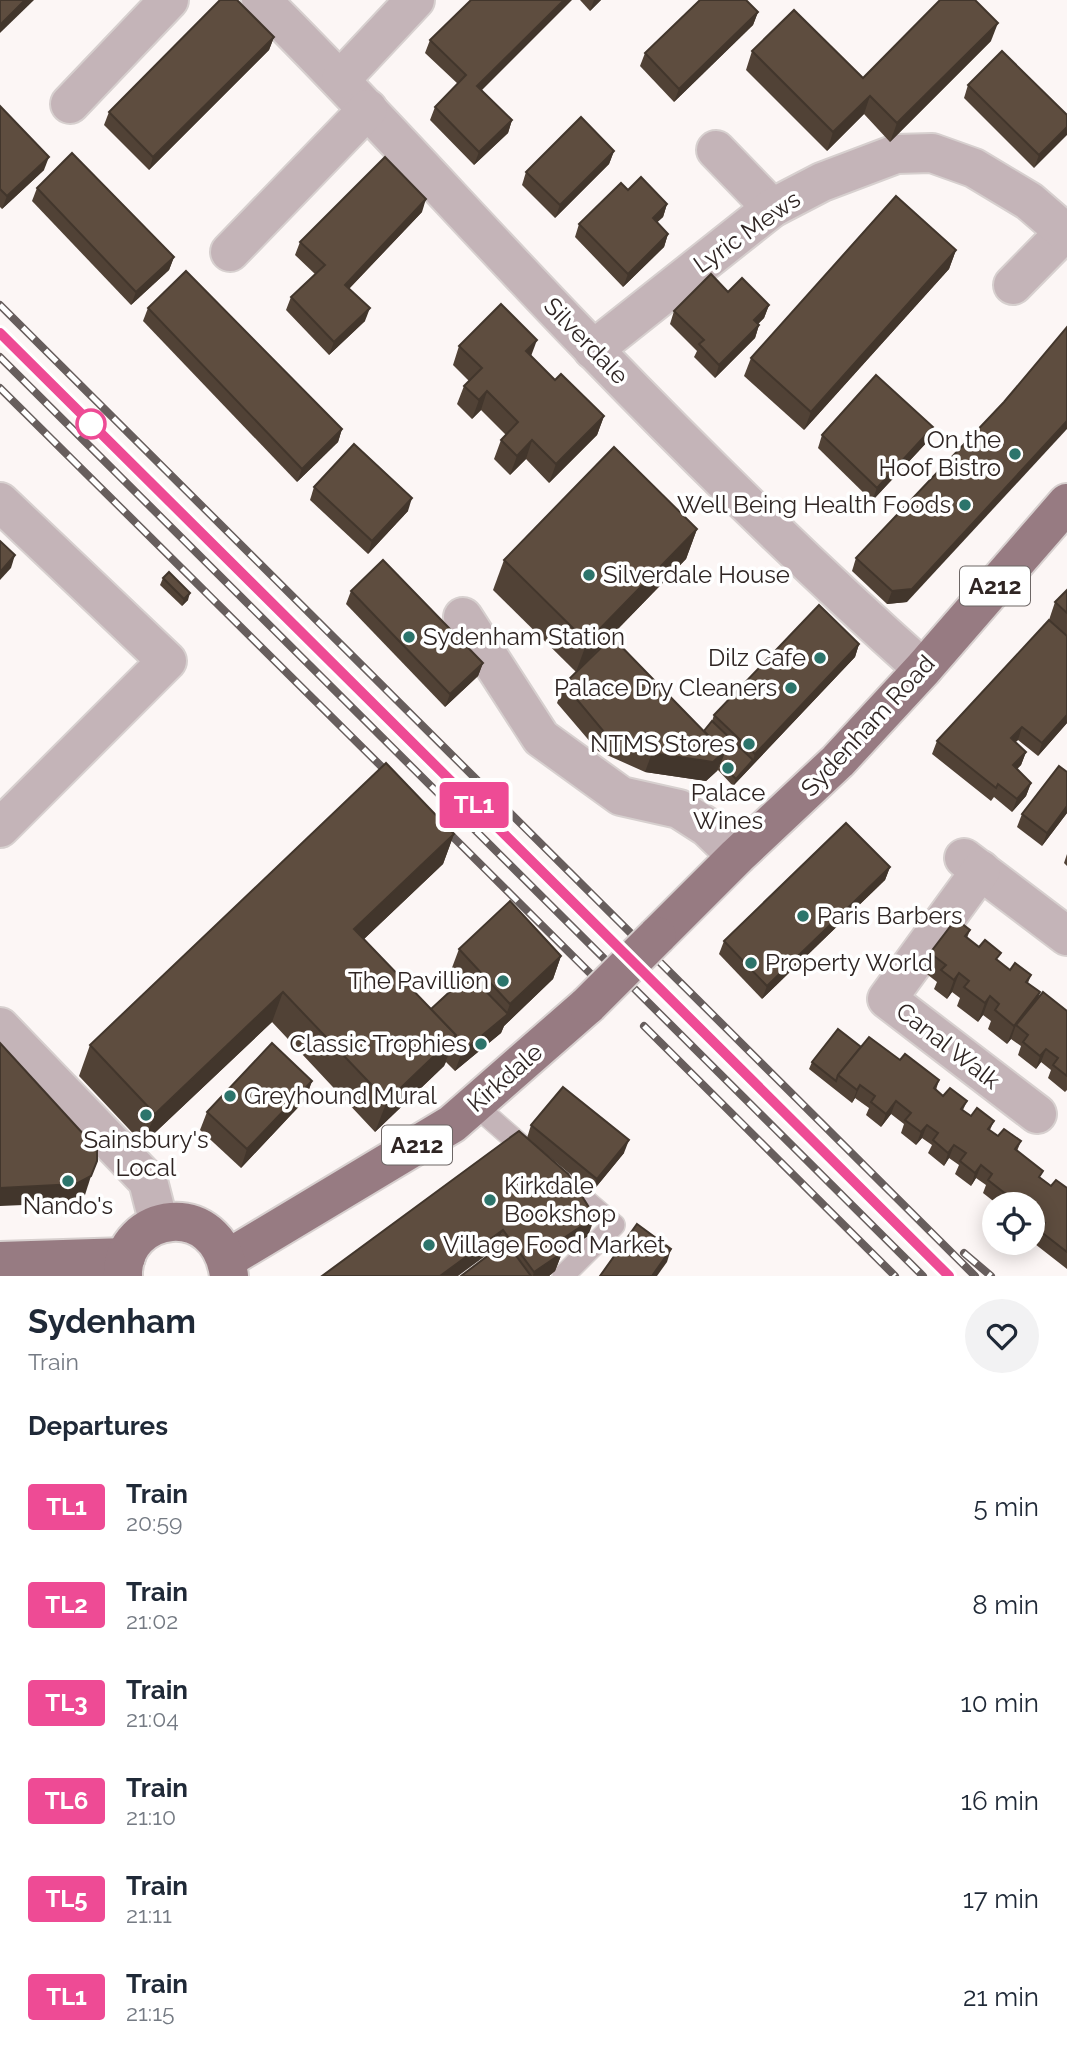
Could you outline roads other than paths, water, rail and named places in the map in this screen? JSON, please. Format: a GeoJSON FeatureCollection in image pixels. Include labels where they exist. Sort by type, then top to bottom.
{"type":"FeatureCollection","features":[{"type":"Feature","properties":{"kind":"main road","name":"Sydenham Road"},"geometry":{"type":"LineString","coordinates":[[657,936],[838,761],[923,669],[1067,503]]}},
{"type":"Feature","properties":{"kind":"main road","name":"Kirkdale"},"geometry":{"type":"LineString","coordinates":[[228,1268],[452,1124],[588,1005],[657,936]]}},
{"type":"Feature","properties":{"kind":"main road","name":"A212"},"geometry":{"type":"LineString","coordinates":[[159,1224],[175,1221],[192,1224],[208,1232],[219,1244],[228,1268]]}},
{"type":"Feature","properties":{"kind":"main road"},"geometry":{"type":"LineString","coordinates":[[0,1261],[124,1267],[139,1237],[159,1224]]}},
{"type":"Feature","properties":{"kind":"street"},"geometry":{"type":"LineString","coordinates":[[70,104],[169,0]]}},
{"type":"Feature","properties":{"kind":"street","name":"Silverdale"},"geometry":{"type":"LineString","coordinates":[[261,0],[341,79],[593,350],[834,588],[923,669]]}},
{"type":"Feature","properties":{"kind":"street"},"geometry":{"type":"LineString","coordinates":[[341,79],[415,0]]}},
{"type":"Feature","properties":{"kind":"street"},"geometry":{"type":"LineString","coordinates":[[230,252],[369,109]]}},
{"type":"Feature","properties":{"kind":"street"},"geometry":{"type":"LineString","coordinates":[[716,150],[772,208]]}},
{"type":"Feature","properties":{"kind":"street","name":"Lyric Mews"},"geometry":{"type":"LineString","coordinates":[[593,350],[772,208],[822,182],[896,154],[932,153],[974,168],[1029,201],[1066,231],[1013,285]]}},
{"type":"Feature","properties":{"kind":"street"},"geometry":{"type":"LineString","coordinates":[[0,502],[167,661],[0,828]]}},
{"type":"Feature","properties":{"kind":"street"},"geometry":{"type":"LineString","coordinates":[[463,617],[541,738],[621,796],[679,809],[707,827],[737,856]]}},
{"type":"Feature","properties":{"kind":"street","name":"Canal Walk"},"geometry":{"type":"LineString","coordinates":[[1037,1114],[887,999],[972,864],[1067,936]]}},
{"type":"Feature","properties":{"kind":"street"},"geometry":{"type":"LineString","coordinates":[[0,1027],[148,1181],[159,1224]]}},
{"type":"Feature","properties":{"kind":"lane"},"geometry":{"type":"LineString","coordinates":[[475,1105],[614,1225],[564,1276]]}},
{"type":"Feature","properties":{"kind":"railway"},"geometry":{"type":"LineString","coordinates":[[0,305],[975,1276]]}},
{"type":"Feature","properties":{"kind":"railway"},"geometry":{"type":"LineString","coordinates":[[0,333],[949,1276]]}},
{"type":"Feature","properties":{"kind":"railway"},"geometry":{"type":"LineString","coordinates":[[0,357],[923,1276]]}},
{"type":"Feature","properties":{"kind":"railway"},"geometry":{"type":"LineString","coordinates":[[0,388],[396,781]]}},
{"type":"Feature","properties":{"kind":"railway"},"geometry":{"type":"LineString","coordinates":[[438,822],[615,998]]}},
{"type":"Feature","properties":{"kind":"railway"},"geometry":{"type":"LineString","coordinates":[[644,1026],[895,1276]]}},
{"type":"Feature","properties":{"kind":"railway"},"geometry":{"type":"LineString","coordinates":[[964,1253],[991,1276]]}},
{"type":"Feature","properties":{"kind":"train","name":"TL1"},"geometry":{"type":"LineString","coordinates":[[0,333],[949,1276]]}},
{"type":"Feature","properties":{"kind":"place","name":"On the Hoof Bistro"},"geometry":{"type":"Point","coordinates":[1015,454]}},
{"type":"Feature","properties":{"kind":"place","name":"Well Being Health Foods"},"geometry":{"type":"Point","coordinates":[965,505]}},
{"type":"Feature","properties":{"kind":"place","name":"Silverdale House"},"geometry":{"type":"Point","coordinates":[589,575]}},
{"type":"Feature","properties":{"kind":"place","name":"Sydenham Station"},"geometry":{"type":"Point","coordinates":[409,637]}},
{"type":"Feature","properties":{"kind":"place","name":"Dilz Cafe"},"geometry":{"type":"Point","coordinates":[820,658]}},
{"type":"Feature","properties":{"kind":"place","name":"Palace Dry Cleaners"},"geometry":{"type":"Point","coordinates":[791,688]}},
{"type":"Feature","properties":{"kind":"place","name":"NTMS Stores"},"geometry":{"type":"Point","coordinates":[749,744]}},
{"type":"Feature","properties":{"kind":"place","name":"Palace Wines"},"geometry":{"type":"Point","coordinates":[728,768]}},
{"type":"Feature","properties":{"kind":"place","name":"Paris Barbers"},"geometry":{"type":"Point","coordinates":[803,916]}},
{"type":"Feature","properties":{"kind":"place","name":"Property World"},"geometry":{"type":"Point","coordinates":[751,963]}},
{"type":"Feature","properties":{"kind":"place","name":"The Pavillion"},"geometry":{"type":"Point","coordinates":[503,981]}},
{"type":"Feature","properties":{"kind":"place","name":"Classic Trophies"},"geometry":{"type":"Point","coordinates":[481,1044]}},
{"type":"Feature","properties":{"kind":"place","name":"Greyhound Mural"},"geometry":{"type":"Point","coordinates":[230,1096]}},
{"type":"Feature","properties":{"kind":"place","name":"Sainsbury's Local"},"geometry":{"type":"Point","coordinates":[146,1115]}},
{"type":"Feature","properties":{"kind":"place","name":"Nando's"},"geometry":{"type":"Point","coordinates":[68,1181]}},
{"type":"Feature","properties":{"kind":"place","name":"Kirkdale Bookshop"},"geometry":{"type":"Point","coordinates":[490,1200]}},
{"type":"Feature","properties":{"kind":"place","name":"Village Food Market"},"geometry":{"type":"Point","coordinates":[429,1245]}}]}
